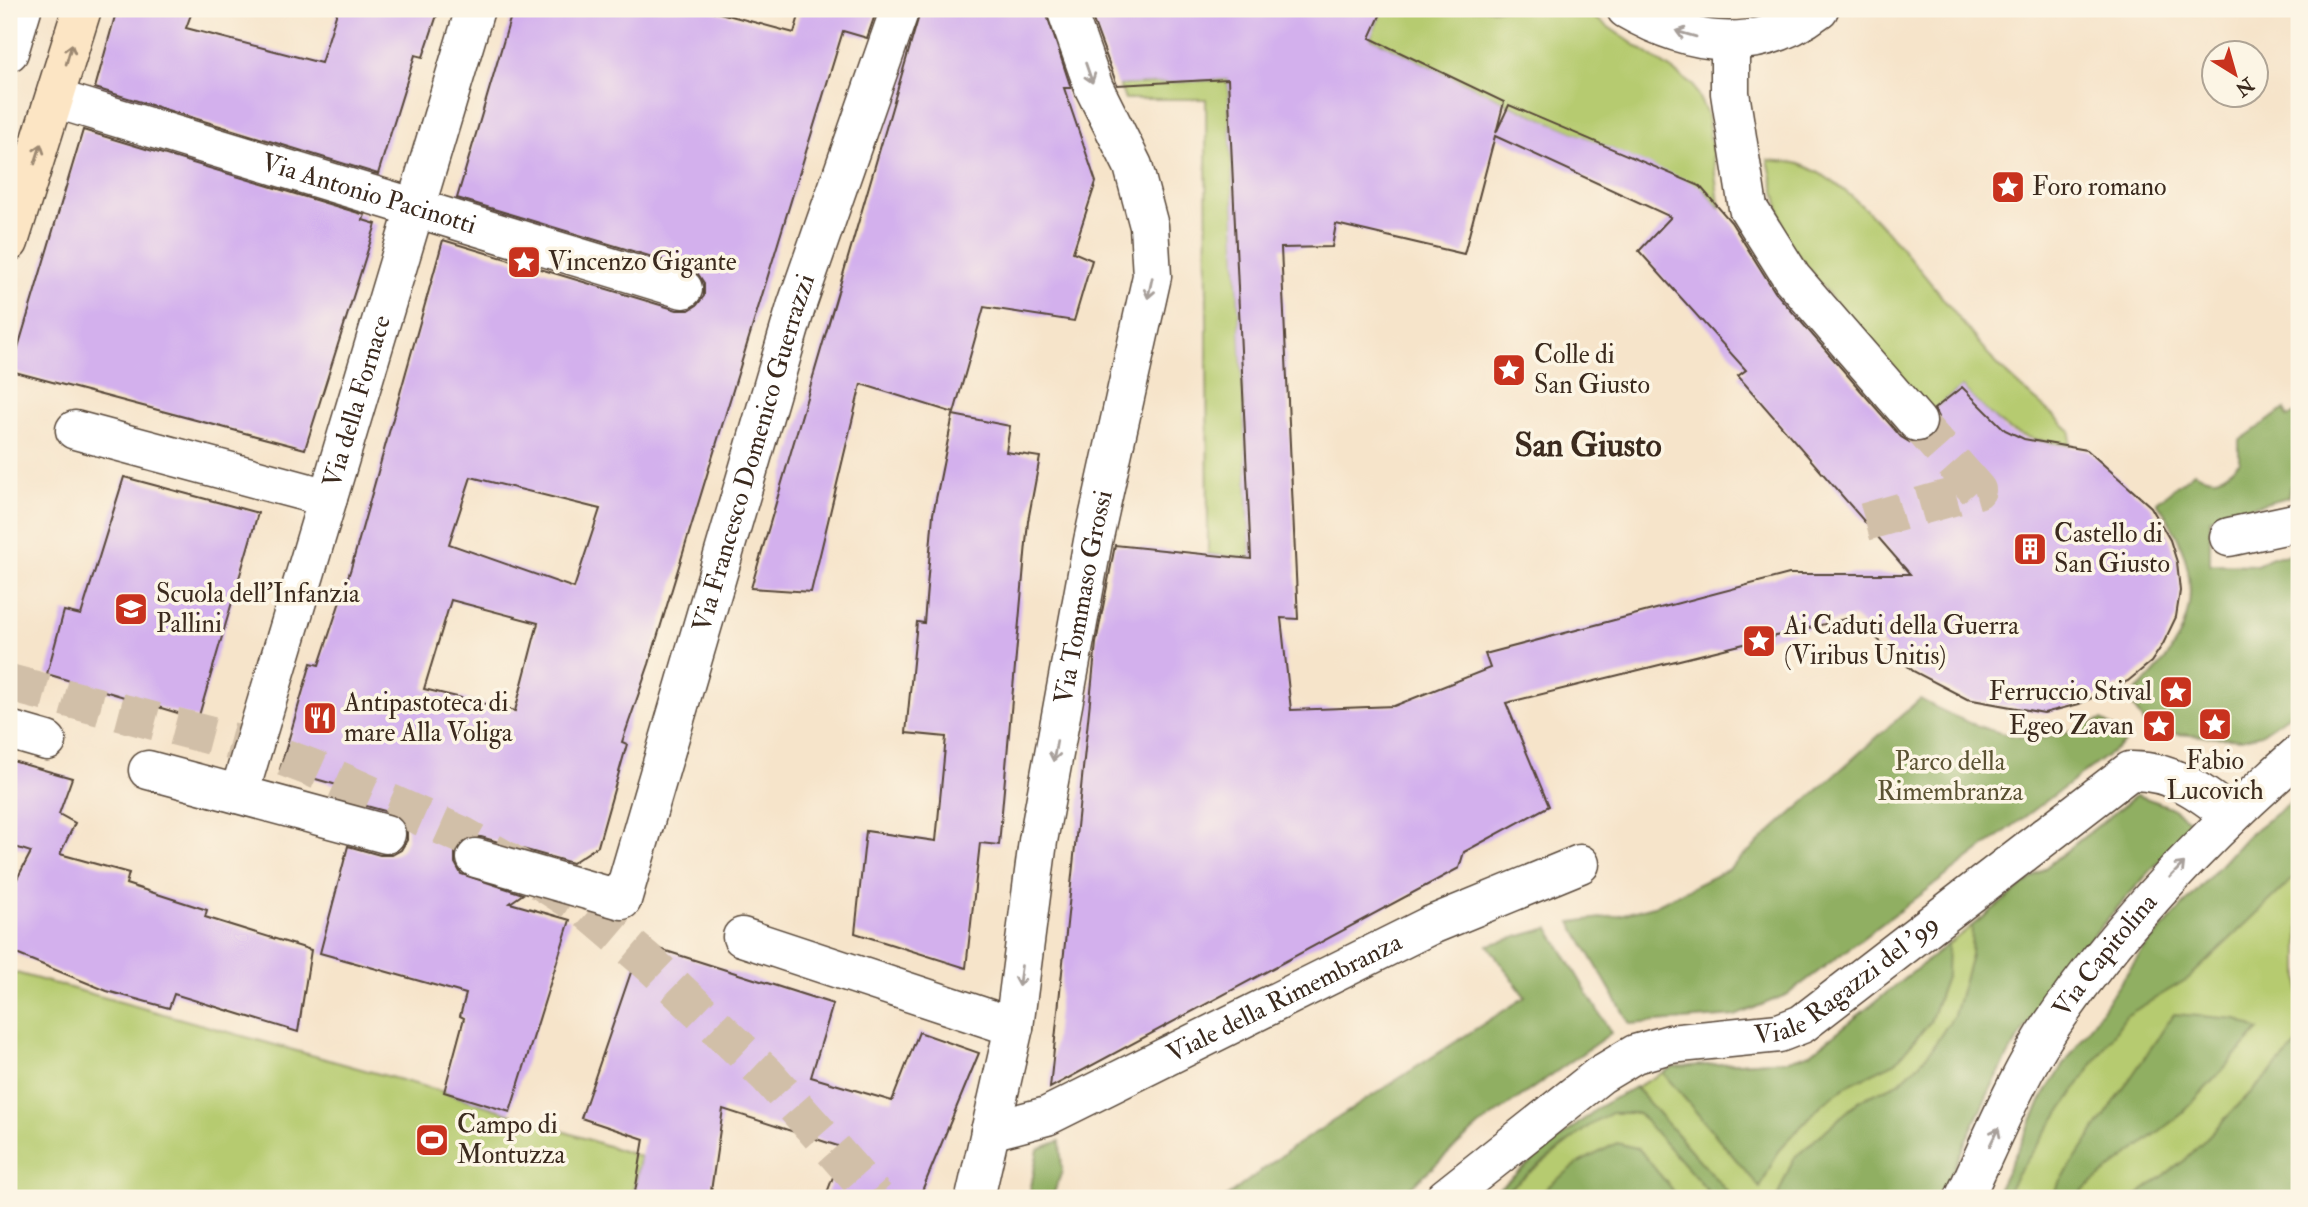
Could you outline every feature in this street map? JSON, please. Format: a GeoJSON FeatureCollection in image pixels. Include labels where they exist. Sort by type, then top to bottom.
{"type":"FeatureCollection","features":[{"type":"Feature","properties":{"kind":"main road"},"geometry":{"type":"LineString","coordinates":[[9,242],[82,9]]}},
{"type":"Feature","properties":{"kind":"street"},"geometry":{"type":"LineString","coordinates":[[9,52],[22,9]]}},
{"type":"Feature","properties":{"kind":"street","name":"Via della Fornace"},"geometry":{"type":"LineString","coordinates":[[239,794],[475,9]]}},
{"type":"Feature","properties":{"kind":"street","name":"Via Francesco Domenico Guerrazzi"},"geometry":{"type":"LineString","coordinates":[[476,858],[622,900],[796,307],[900,9]]}},
{"type":"Feature","properties":{"kind":"street","name":"Via Tommaso Grossi"},"geometry":{"type":"LineString","coordinates":[[975,1198],[1014,1027],[1038,841],[1093,541],[1153,276],[1149,226],[1133,166],[1094,88],[1066,9]]}},
{"type":"Feature","properties":{"kind":"street"},"geometry":{"type":"LineString","coordinates":[[1626,9],[1657,25],[1694,37],[1730,42],[1759,40],[1784,30],[1819,9]]}},
{"type":"Feature","properties":{"kind":"street"},"geometry":{"type":"LineString","coordinates":[[1730,42],[1730,93],[1748,208],[1792,278],[1917,422]]}},
{"type":"Feature","properties":{"kind":"street","name":"Via Antonio Pacinotti"},"geometry":{"type":"LineString","coordinates":[[56,99],[683,289]]}},
{"type":"Feature","properties":{"kind":"street"},"geometry":{"type":"LineString","coordinates":[[75,429],[328,498]]}},
{"type":"Feature","properties":{"kind":"street"},"geometry":{"type":"LineString","coordinates":[[2229,537],[2299,522]]}},
{"type":"Feature","properties":{"kind":"street"},"geometry":{"type":"LineString","coordinates":[[9,730],[47,741]]}},
{"type":"Feature","properties":{"kind":"street","name":"Via Capitolina"},"geometry":{"type":"LineString","coordinates":[[1964,1198],[2051,1026],[2160,888],[2231,816],[2299,754]]}},
{"type":"Feature","properties":{"kind":"street"},"geometry":{"type":"LineString","coordinates":[[148,770],[386,834]]}},
{"type":"Feature","properties":{"kind":"street","name":"Viale Ragazzi del '99"},"geometry":{"type":"LineString","coordinates":[[1445,1198],[1590,1083],[1635,1054],[1670,1044],[1769,1035],[1802,1024],[2130,771],[2154,770],[2206,795],[2231,816]]}},
{"type":"Feature","properties":{"kind":"street","name":"Viale della Rimembranza"},"geometry":{"type":"LineString","coordinates":[[990,1131],[1047,1116],[1429,926],[1580,864]]}},
{"type":"Feature","properties":{"kind":"street"},"geometry":{"type":"LineString","coordinates":[[742,937],[1014,1027]]}},
{"type":"Feature","properties":{"kind":"green space"},"geometry":{"type":"Polygon","coordinates":[[[1383,9],[1582,9],[1692,84],[1707,114],[1720,210],[1703,189],[1512,106],[1370,38],[1383,9]]]}},
{"type":"Feature","properties":{"kind":"green space"},"geometry":{"type":"Polygon","coordinates":[[[1228,79],[1251,559],[1208,554],[1206,99],[1125,99],[1119,85],[1228,79]]]}},
{"type":"Feature","properties":{"kind":"green space"},"geometry":{"type":"Polygon","coordinates":[[[1768,160],[1799,164],[1825,177],[1852,197],[1905,252],[1996,363],[2071,431],[2070,445],[2032,438],[2008,429],[1962,387],[1924,417],[1786,239],[1768,160]]]}},
{"type":"Feature","properties":{"kind":"green space"},"geometry":{"type":"Polygon","coordinates":[[[2285,409],[2287,417],[2299,413],[2299,479],[2290,486],[2288,497],[2210,518],[2210,564],[2257,565],[2272,557],[2299,554],[2299,708],[2261,734],[2241,739],[2149,732],[2128,698],[2152,676],[2170,654],[2182,631],[2189,607],[2190,582],[2185,557],[2174,530],[2157,502],[2194,472],[2213,478],[2223,476],[2239,462],[2239,441],[2285,409]]]}},
{"type":"Feature","properties":{"kind":"green space"},"geometry":{"type":"Polygon","coordinates":[[[1920,699],[1967,722],[2003,734],[2039,738],[2055,736],[2102,720],[2129,739],[1788,994],[1735,1016],[1630,1024],[1571,922],[1616,916],[1654,906],[1729,869],[1920,699]]]}},
{"type":"Feature","properties":{"kind":"green space","name":"Parco della Rimembranza"},"geometry":{"type":"Polygon","coordinates":[[[2137,795],[2170,807],[2194,824],[2116,909],[2045,999],[1995,1079],[1940,1198],[1487,1198],[1599,1107],[1673,1067],[1789,1060],[1811,1053],[2137,795]]]}},
{"type":"Feature","properties":{"kind":"green space"},"geometry":{"type":"Polygon","coordinates":[[[2137,795],[2170,807],[2194,824],[2116,909],[2045,999],[1995,1079],[1940,1198],[1777,1198],[1793,1159],[1860,1100],[1899,1083],[1926,1057],[1954,1015],[1971,955],[1972,926],[2137,795]]]}},
{"type":"Feature","properties":{"kind":"green space"},"geometry":{"type":"Polygon","coordinates":[[[2299,796],[2299,1198],[1994,1198],[2047,1090],[2143,950],[2247,836],[2299,796]]]}},
{"type":"Feature","properties":{"kind":"green space"},"geometry":{"type":"Polygon","coordinates":[[[2299,796],[2299,873],[2189,978],[2126,1016],[2016,1176],[2004,1198],[1994,1198],[2047,1090],[2143,950],[2247,836],[2299,796]]]}},
{"type":"Feature","properties":{"kind":"green space"},"geometry":{"type":"Polygon","coordinates":[[[1549,928],[1611,1033],[1479,1126],[1398,1198],[1225,1198],[1293,1147],[1525,997],[1488,945],[1549,928]]]}},
{"type":"Feature","properties":{"kind":"green space"},"geometry":{"type":"Polygon","coordinates":[[[1948,944],[1947,974],[1930,1022],[1896,1062],[1846,1086],[1822,1104],[1778,1151],[1760,1188],[1663,1073],[1673,1067],[1789,1060],[1811,1053],[1948,944]]]}},
{"type":"Feature","properties":{"kind":"green space"},"geometry":{"type":"Polygon","coordinates":[[[9,971],[444,1092],[641,1157],[632,1198],[9,1198],[9,971]]]}},
{"type":"Feature","properties":{"kind":"green space"},"geometry":{"type":"Polygon","coordinates":[[[2174,1014],[2237,1019],[2259,1030],[2183,1113],[2073,1198],[2049,1198],[2174,1014]]]}},
{"type":"Feature","properties":{"kind":"green space"},"geometry":{"type":"Polygon","coordinates":[[[2299,1043],[2299,1198],[2133,1198],[2184,1161],[2299,1043]]]}},
{"type":"Feature","properties":{"kind":"green space"},"geometry":{"type":"Polygon","coordinates":[[[1635,1087],[1733,1198],[1714,1198],[1638,1113],[1612,1113],[1589,1126],[1497,1198],[1487,1198],[1599,1107],[1635,1087]]]}},
{"type":"Feature","properties":{"kind":"green space"},"geometry":{"type":"Polygon","coordinates":[[[1060,1141],[1062,1171],[1052,1198],[1029,1198],[1038,1149],[1060,1141]]]}},
{"type":"Feature","properties":{"kind":"green space"},"geometry":{"type":"Polygon","coordinates":[[[1617,1143],[1639,1149],[1679,1198],[1533,1198],[1580,1162],[1617,1143]]]}},
{"type":"Feature","properties":{"kind":"building"},"geometry":{"type":"Polygon","coordinates":[[[117,9],[193,9],[186,28],[321,63],[338,9],[439,9],[423,57],[415,55],[378,174],[95,88],[117,9]]]}},
{"type":"Feature","properties":{"kind":"building"},"geometry":{"type":"Polygon","coordinates":[[[513,9],[705,9],[794,33],[801,9],[877,9],[867,38],[843,31],[649,664],[622,742],[627,744],[598,846],[572,863],[481,837],[471,837],[461,842],[455,851],[455,863],[461,874],[523,894],[510,903],[570,920],[510,1112],[444,1092],[464,1018],[460,1016],[466,994],[320,953],[348,846],[380,855],[392,855],[401,850],[407,840],[407,829],[402,819],[392,813],[359,804],[362,792],[280,769],[311,663],[319,665],[351,568],[443,240],[677,310],[689,310],[697,305],[704,296],[704,283],[698,274],[689,268],[457,198],[513,9]],[[471,477],[449,544],[574,588],[600,509],[471,477]],[[451,600],[424,689],[515,711],[538,623],[451,600]]]}},
{"type":"Feature","properties":{"kind":"building"},"geometry":{"type":"Polygon","coordinates":[[[921,9],[1045,9],[1071,88],[1064,88],[1096,182],[1073,252],[1092,260],[1074,321],[984,307],[954,413],[861,384],[811,592],[751,588],[921,9]]]}},
{"type":"Feature","properties":{"kind":"building","name":"Castello di San Giusto"},"geometry":{"type":"Polygon","coordinates":[[[1089,9],[1383,9],[1370,38],[1504,102],[1496,133],[1509,105],[1700,186],[1731,222],[1775,292],[1901,437],[1911,443],[1920,444],[1931,439],[1938,428],[1938,417],[1934,409],[1962,387],[2005,430],[2024,439],[2087,450],[2151,507],[2170,540],[2177,562],[2180,591],[2176,617],[2163,644],[2151,662],[2128,681],[2079,704],[2044,713],[1967,699],[1913,671],[1853,617],[1506,703],[1549,806],[1464,852],[1459,868],[1050,1088],[1096,643],[1115,545],[1251,559],[1228,79],[1117,85],[1089,9]],[[1495,136],[1464,254],[1336,224],[1332,247],[1281,248],[1298,619],[1281,618],[1291,710],[1394,706],[1490,668],[1485,654],[1789,574],[1910,574],[1738,376],[1746,370],[1639,251],[1671,217],[1495,136]]]}},
{"type":"Feature","properties":{"kind":"building"},"geometry":{"type":"Polygon","coordinates":[[[83,130],[365,215],[363,220],[376,224],[305,449],[11,371],[83,130]]]}},
{"type":"Feature","properties":{"kind":"building"},"geometry":{"type":"Polygon","coordinates":[[[953,415],[1010,426],[1006,452],[1040,457],[1028,521],[999,845],[980,843],[966,968],[855,933],[866,831],[936,841],[946,737],[906,733],[917,622],[924,623],[933,514],[953,415]]]}},
{"type":"Feature","properties":{"kind":"building"},"geometry":{"type":"Polygon","coordinates":[[[124,477],[258,513],[198,719],[47,674],[64,611],[81,615],[124,477]]]}},
{"type":"Feature","properties":{"kind":"building"},"geometry":{"type":"Polygon","coordinates":[[[9,760],[72,778],[59,814],[75,823],[60,854],[129,873],[126,884],[207,910],[205,917],[311,950],[298,1032],[174,994],[169,1008],[107,991],[9,951],[9,894],[31,852],[9,845],[9,760]]]}},
{"type":"Feature","properties":{"kind":"building"},"geometry":{"type":"Polygon","coordinates":[[[641,943],[833,1004],[811,1077],[892,1101],[919,1032],[979,1053],[919,1198],[825,1198],[844,1148],[723,1109],[710,1198],[634,1198],[644,1139],[581,1118],[641,943]]]}},
{"type":"Feature","properties":{"kind":"tunnel"},"geometry":{"type":"LineString","coordinates":[[1865,522],[1977,490],[1917,422]]}},
{"type":"Feature","properties":{"kind":"tunnel"},"geometry":{"type":"LineString","coordinates":[[9,683],[261,749],[312,768],[462,835],[527,872],[588,911],[654,967],[767,1075],[876,1198]]}},
{"type":"Feature","properties":{"kind":"place","name":"Foro romano"},"geometry":{"type":"Point","coordinates":[2008,187]}},
{"type":"Feature","properties":{"kind":"place","name":"Vincenzo Gigante"},"geometry":{"type":"Point","coordinates":[524,262]}},
{"type":"Feature","properties":{"kind":"place","name":"Colle di San Giusto"},"geometry":{"type":"Point","coordinates":[1509,370]}},
{"type":"Feature","properties":{"kind":"place","name":"Castello di San Giusto"},"geometry":{"type":"Point","coordinates":[2030,549]}},
{"type":"Feature","properties":{"kind":"place","name":"Scuola dell'Infanzia Pallini"},"geometry":{"type":"Point","coordinates":[131,609]}},
{"type":"Feature","properties":{"kind":"place","name":"Ai Caduti della Guerra (Viribus Unitis)"},"geometry":{"type":"Point","coordinates":[1759,641]}},
{"type":"Feature","properties":{"kind":"place","name":"Ferruccio Stival"},"geometry":{"type":"Point","coordinates":[2176,692]}},
{"type":"Feature","properties":{"kind":"place","name":"Antipastoteca di mare Alla Voliga"},"geometry":{"type":"Point","coordinates":[320,718]}},
{"type":"Feature","properties":{"kind":"place","name":"Fabio Lucovich"},"geometry":{"type":"Point","coordinates":[2215,724]}},
{"type":"Feature","properties":{"kind":"place","name":"Egeo Zavan"},"geometry":{"type":"Point","coordinates":[2159,726]}},
{"type":"Feature","properties":{"kind":"place","name":"Campo di Montuzza"},"geometry":{"type":"Point","coordinates":[432,1140]}},
{"type":"Feature","properties":{"kind":"district","name":"San Giusto"},"geometry":{"type":"Point","coordinates":[1588,445]}}]}
